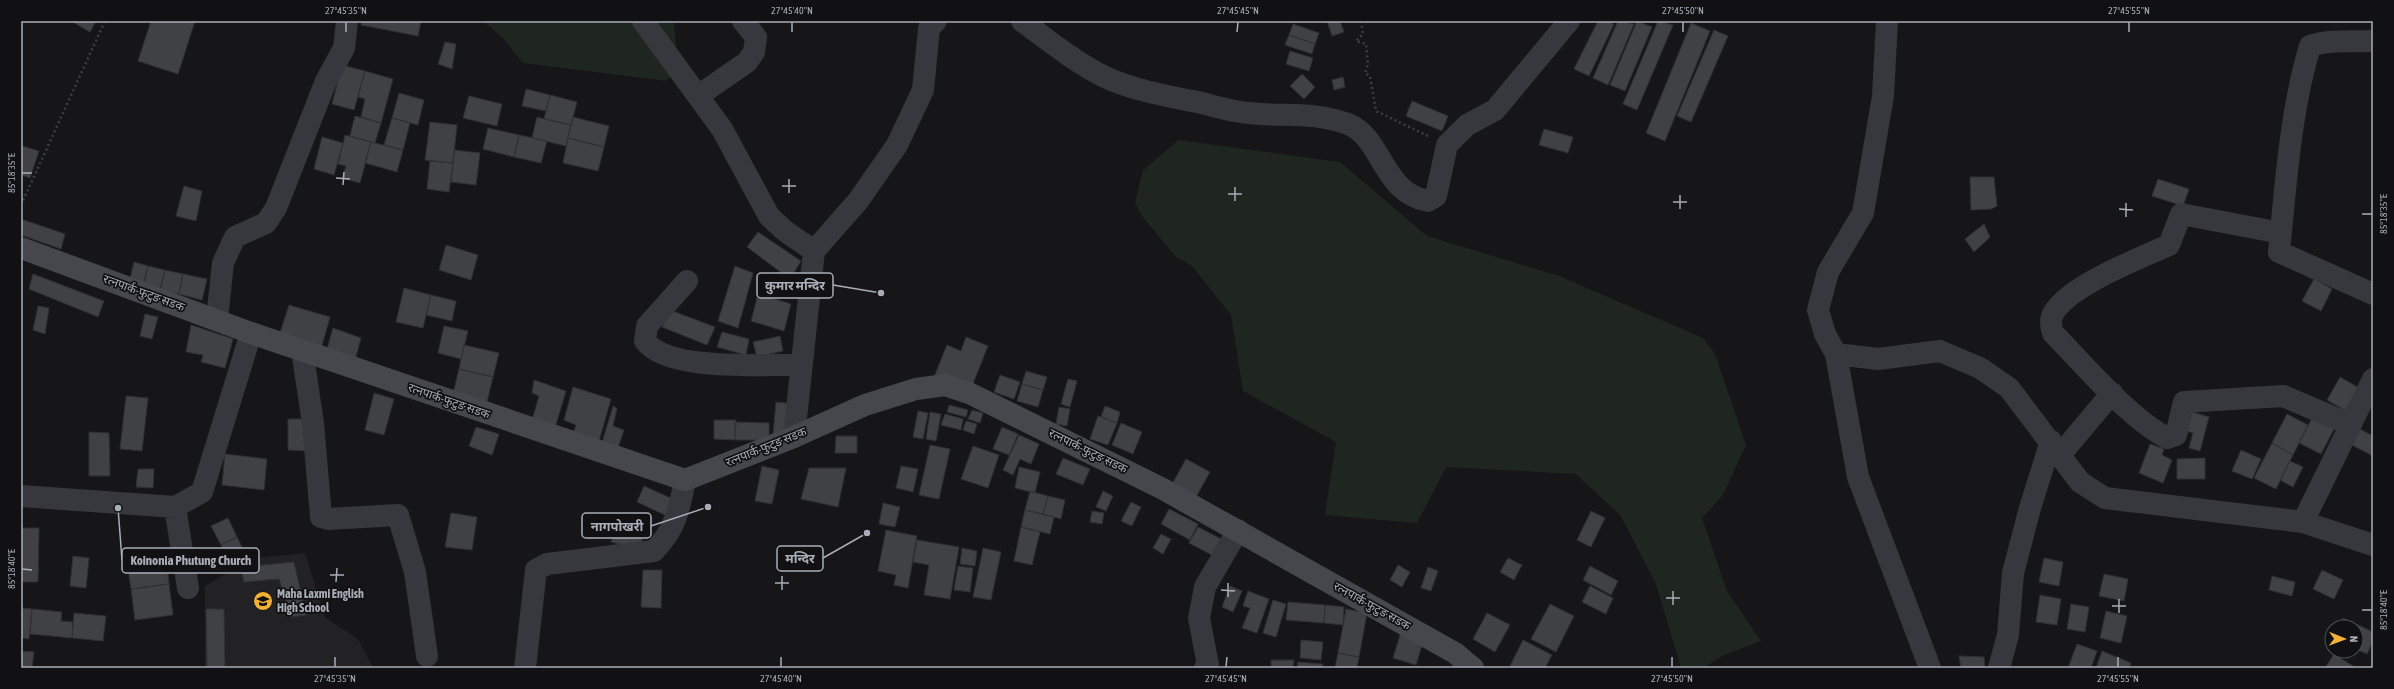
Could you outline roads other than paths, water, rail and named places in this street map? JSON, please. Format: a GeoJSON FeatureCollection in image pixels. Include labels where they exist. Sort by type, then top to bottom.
{"type":"FeatureCollection","features":[{"type":"Feature","properties":{"kind":"street"},"geometry":{"type":"LineString","coordinates":[[217,319],[222,263],[234,237],[266,223],[276,208],[326,81],[344,48],[347,21]]}},
{"type":"Feature","properties":{"kind":"street"},"geometry":{"type":"LineString","coordinates":[[643,21],[722,128],[769,216],[785,231],[814,252]]}},
{"type":"Feature","properties":{"kind":"street"},"geometry":{"type":"LineString","coordinates":[[698,96],[747,62],[754,52],[756,38],[743,21]]}},
{"type":"Feature","properties":{"kind":"street"},"geometry":{"type":"LineString","coordinates":[[794,437],[814,252],[858,201],[897,145],[923,90],[929,28],[936,21]]}},
{"type":"Feature","properties":{"kind":"street"},"geometry":{"type":"LineString","coordinates":[[1022,21],[1105,77],[1160,94],[1249,113],[1323,116],[1350,125],[1367,138],[1389,176],[1416,199],[1428,201],[1436,196],[1447,146],[1467,125],[1495,110],[1569,21]]}},
{"type":"Feature","properties":{"kind":"street"},"geometry":{"type":"LineString","coordinates":[[1887,21],[1883,96],[1863,213],[1828,272],[1818,310],[1825,334],[1836,354],[1858,477],[1930,668]]}},
{"type":"Feature","properties":{"kind":"street"},"geometry":{"type":"LineString","coordinates":[[2373,41],[2339,43],[2322,41],[2310,46],[2302,75],[2289,152],[2279,252],[2373,294]]}},
{"type":"Feature","properties":{"kind":"street"},"geometry":{"type":"LineString","coordinates":[[2281,232],[2181,214],[2169,245],[2093,280],[2072,293],[2053,314],[2050,324],[2053,333],[2112,393],[2155,432],[2167,438],[2176,435],[2184,402],[2282,396],[2349,424]]}},
{"type":"Feature","properties":{"kind":"street","name":"रत्नपार्क-फुटुङ सडक"},"geometry":{"type":"LineString","coordinates":[[21,248],[217,319],[251,333],[685,480],[794,437],[865,405],[916,389],[945,385],[969,393],[1136,474],[1456,653],[1474,668]]}},
{"type":"Feature","properties":{"kind":"street"},"geometry":{"type":"LineString","coordinates":[[687,282],[647,326],[645,341],[650,348],[694,363],[801,365]]}},
{"type":"Feature","properties":{"kind":"street"},"geometry":{"type":"LineString","coordinates":[[21,496],[175,507],[202,492],[251,333]]}},
{"type":"Feature","properties":{"kind":"street"},"geometry":{"type":"LineString","coordinates":[[302,350],[314,423],[321,517],[328,519],[398,515],[414,572],[427,656]]}},
{"type":"Feature","properties":{"kind":"street"},"geometry":{"type":"LineString","coordinates":[[1836,354],[1878,359],[1940,351],[1980,368],[2009,388],[2080,482],[2106,498],[2303,522],[2373,545]]}},
{"type":"Feature","properties":{"kind":"street"},"geometry":{"type":"LineString","coordinates":[[2303,522],[2349,424],[2373,379]]}},
{"type":"Feature","properties":{"kind":"street"},"geometry":{"type":"LineString","coordinates":[[1999,668],[2008,635],[2013,573],[2030,508],[2055,448],[2112,393]]}},
{"type":"Feature","properties":{"kind":"street"},"geometry":{"type":"LineString","coordinates":[[525,668],[536,570],[547,564],[654,551],[661,543],[678,515],[685,480]]}},
{"type":"Feature","properties":{"kind":"street"},"geometry":{"type":"LineString","coordinates":[[175,507],[188,588]]}},
{"type":"Feature","properties":{"kind":"street"},"geometry":{"type":"LineString","coordinates":[[1205,668],[1208,665],[1199,618],[1205,587],[1238,530]]}},
{"type":"Feature","properties":{"kind":"place","name":"कुमार मन्दिर"},"geometry":{"type":"Point","coordinates":[881,293]}},
{"type":"Feature","properties":{"kind":"place","name":"नागपोखरी"},"geometry":{"type":"Point","coordinates":[708,507]}},
{"type":"Feature","properties":{"kind":"place","name":"Koinonia Phutung Church"},"geometry":{"type":"Point","coordinates":[118,508]}},
{"type":"Feature","properties":{"kind":"place","name":"मन्दिर"},"geometry":{"type":"Point","coordinates":[867,533]}},
{"type":"Feature","properties":{"kind":"place","name":"Maha Laxmi English High School"},"geometry":{"type":"Point","coordinates":[263,601]}}]}
